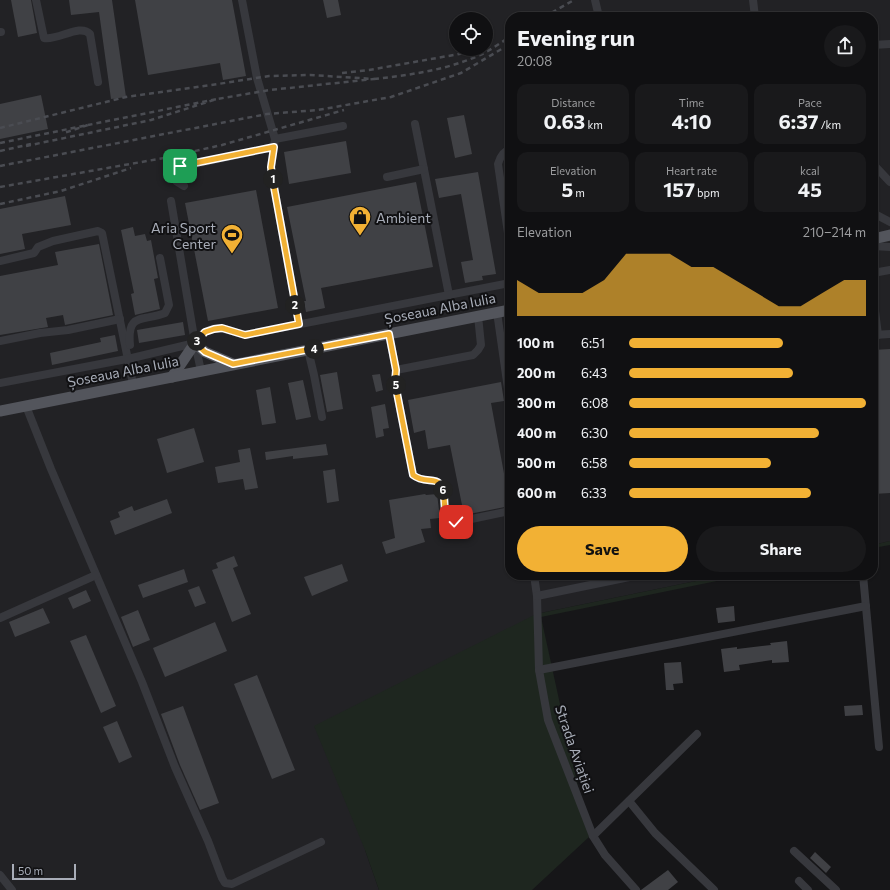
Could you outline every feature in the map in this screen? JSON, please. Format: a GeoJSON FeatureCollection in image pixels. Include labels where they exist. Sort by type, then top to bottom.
{"type":"FeatureCollection","features":[{"type":"Feature","properties":{"kind":"main road"},"geometry":{"type":"LineString","coordinates":[[878,238],[890,235]]}},
{"type":"Feature","properties":{"kind":"main road","name":"Șoseaua Alba Iulia"},"geometry":{"type":"LineString","coordinates":[[0,411],[505,311]]}},
{"type":"Feature","properties":{"kind":"main road"},"geometry":{"type":"LineString","coordinates":[[172,377],[195,343],[205,352],[233,364]]}},
{"type":"Feature","properties":{"kind":"street"},"geometry":{"type":"LineString","coordinates":[[36,0],[44,38],[52,39],[81,30],[89,32],[98,82]]}},
{"type":"Feature","properties":{"kind":"street"},"geometry":{"type":"LineString","coordinates":[[242,0],[256,78],[274,143],[271,167],[272,176],[299,324]]}},
{"type":"Feature","properties":{"kind":"street"},"geometry":{"type":"LineString","coordinates":[[595,0],[598,12]]}},
{"type":"Feature","properties":{"kind":"street"},"geometry":{"type":"LineString","coordinates":[[753,0],[754,12]]}},
{"type":"Feature","properties":{"kind":"street"},"geometry":{"type":"LineString","coordinates":[[878,45],[890,44]]}},
{"type":"Feature","properties":{"kind":"street"},"geometry":{"type":"LineString","coordinates":[[415,124],[449,295]]}},
{"type":"Feature","properties":{"kind":"street"},"geometry":{"type":"LineString","coordinates":[[184,186],[176,181],[175,175],[180,166],[344,126]]}},
{"type":"Feature","properties":{"kind":"street"},"geometry":{"type":"LineString","coordinates":[[505,151],[499,158],[498,164],[505,212]]}},
{"type":"Feature","properties":{"kind":"street"},"geometry":{"type":"LineString","coordinates":[[387,177],[424,169]]}},
{"type":"Feature","properties":{"kind":"street"},"geometry":{"type":"LineString","coordinates":[[878,169],[890,182]]}},
{"type":"Feature","properties":{"kind":"street"},"geometry":{"type":"LineString","coordinates":[[171,201],[201,371]]}},
{"type":"Feature","properties":{"kind":"street"},"geometry":{"type":"LineString","coordinates":[[878,216],[890,222]]}},
{"type":"Feature","properties":{"kind":"street"},"geometry":{"type":"LineString","coordinates":[[0,261],[34,253],[38,247],[53,242],[98,231],[102,233],[120,319],[130,358]]}},
{"type":"Feature","properties":{"kind":"street"},"geometry":{"type":"LineString","coordinates":[[878,246],[890,247]]}},
{"type":"Feature","properties":{"kind":"street"},"geometry":{"type":"LineString","coordinates":[[133,384],[130,358],[130,327],[133,322],[140,319],[165,313],[169,305],[160,258]]}},
{"type":"Feature","properties":{"kind":"street"},"geometry":{"type":"LineString","coordinates":[[878,272],[890,270]]}},
{"type":"Feature","properties":{"kind":"street"},"geometry":{"type":"LineString","coordinates":[[0,383],[130,358],[195,343],[205,332],[214,329],[222,328],[245,335],[505,284]]}},
{"type":"Feature","properties":{"kind":"street"},"geometry":{"type":"LineString","coordinates":[[497,312],[505,368]]}},
{"type":"Feature","properties":{"kind":"street"},"geometry":{"type":"LineString","coordinates":[[396,370],[473,355],[478,350],[480,345],[478,316]]}},
{"type":"Feature","properties":{"kind":"street"},"geometry":{"type":"LineString","coordinates":[[0,341],[40,333],[68,330],[120,319]]}},
{"type":"Feature","properties":{"kind":"street"},"geometry":{"type":"LineString","coordinates":[[389,334],[396,370],[395,383],[413,475],[419,480],[437,482],[441,484],[443,489],[446,518],[449,522],[456,522],[505,512]]}},
{"type":"Feature","properties":{"kind":"street"},"geometry":{"type":"LineString","coordinates":[[878,335],[890,334]]}},
{"type":"Feature","properties":{"kind":"street"},"geometry":{"type":"LineString","coordinates":[[308,350],[322,417]]}},
{"type":"Feature","properties":{"kind":"street"},"geometry":{"type":"LineString","coordinates":[[26,406],[96,576],[142,682],[175,767],[225,883],[232,884],[321,842]]}},
{"type":"Feature","properties":{"kind":"street"},"geometry":{"type":"LineString","coordinates":[[0,618],[96,576]]}},
{"type":"Feature","properties":{"kind":"street","name":"Strada Aviației"},"geometry":{"type":"LineString","coordinates":[[535,580],[537,596],[539,670],[548,720],[593,836],[604,855],[636,890]]}},
{"type":"Feature","properties":{"kind":"street"},"geometry":{"type":"LineString","coordinates":[[537,596],[615,580]]}},
{"type":"Feature","properties":{"kind":"street"},"geometry":{"type":"LineString","coordinates":[[863,580],[879,747]]}},
{"type":"Feature","properties":{"kind":"street"},"geometry":{"type":"LineString","coordinates":[[539,670],[866,606]]}},
{"type":"Feature","properties":{"kind":"street"},"geometry":{"type":"LineString","coordinates":[[593,836],[697,734]]}},
{"type":"Feature","properties":{"kind":"street"},"geometry":{"type":"LineString","coordinates":[[629,802],[655,833],[714,890]]}},
{"type":"Feature","properties":{"kind":"street"},"geometry":{"type":"LineString","coordinates":[[794,851],[836,890]]}},
{"type":"Feature","properties":{"kind":"street"},"geometry":{"type":"LineString","coordinates":[[0,874],[12,890]]}},
{"type":"Feature","properties":{"kind":"street"},"geometry":{"type":"LineString","coordinates":[[799,881],[808,890]]}},
{"type":"Feature","properties":{"kind":"shaded area"},"geometry":{"type":"Polygon","coordinates":[[[0,0],[890,0],[890,541],[878,544],[878,12],[505,12],[505,580],[701,580],[536,614],[365,850],[379,890],[0,890],[0,0]]]}},
{"type":"Feature","properties":{"kind":"shaded area"},"geometry":{"type":"Polygon","coordinates":[[[890,541],[890,545],[878,547],[878,544],[890,541]]]}},
{"type":"Feature","properties":{"kind":"shaded area"},"geometry":{"type":"Polygon","coordinates":[[[701,580],[722,580],[541,617],[589,837],[532,890],[379,890],[365,850],[314,726],[536,614],[701,580]]]}},
{"type":"Feature","properties":{"kind":"building"},"geometry":{"type":"Polygon","coordinates":[[[11,0],[31,0],[37,33],[18,37],[11,0]]]}},
{"type":"Feature","properties":{"kind":"building"},"geometry":{"type":"Polygon","coordinates":[[[69,0],[112,0],[126,97],[111,99],[99,12],[71,15],[69,0]]]}},
{"type":"Feature","properties":{"kind":"building"},"geometry":{"type":"Polygon","coordinates":[[[135,0],[232,0],[246,76],[223,80],[220,63],[148,75],[135,0]]]}},
{"type":"Feature","properties":{"kind":"building"},"geometry":{"type":"Polygon","coordinates":[[[323,0],[338,0],[341,15],[327,18],[323,0]]]}},
{"type":"Feature","properties":{"kind":"building"},"geometry":{"type":"Polygon","coordinates":[[[41,95],[48,129],[0,139],[0,104],[41,95]]]}},
{"type":"Feature","properties":{"kind":"building"},"geometry":{"type":"Polygon","coordinates":[[[464,115],[472,154],[455,158],[447,118],[464,115]]]}},
{"type":"Feature","properties":{"kind":"building"},"geometry":{"type":"Polygon","coordinates":[[[346,141],[351,173],[289,184],[284,152],[346,141]]]}},
{"type":"Feature","properties":{"kind":"building"},"geometry":{"type":"Polygon","coordinates":[[[478,172],[496,274],[482,276],[483,280],[465,283],[461,262],[473,260],[461,194],[439,198],[435,179],[478,172]]]}},
{"type":"Feature","properties":{"kind":"building","name":"Ambient"},"geometry":{"type":"Polygon","coordinates":[[[416,182],[433,267],[321,288],[325,308],[306,312],[304,301],[306,301],[287,207],[416,182]]]}},
{"type":"Feature","properties":{"kind":"building","name":"Aria Sport Center"},"geometry":{"type":"Polygon","coordinates":[[[256,190],[278,308],[208,321],[185,203],[256,190]]]}},
{"type":"Feature","properties":{"kind":"building"},"geometry":{"type":"Polygon","coordinates":[[[65,196],[71,225],[22,234],[25,249],[0,254],[0,209],[65,196]]]}},
{"type":"Feature","properties":{"kind":"building"},"geometry":{"type":"Polygon","coordinates":[[[133,227],[135,236],[145,234],[147,241],[151,240],[158,278],[154,279],[160,309],[135,315],[131,294],[134,293],[121,230],[133,227]]]}},
{"type":"Feature","properties":{"kind":"building"},"geometry":{"type":"Polygon","coordinates":[[[99,244],[113,315],[65,325],[63,315],[46,318],[48,327],[0,335],[0,276],[58,265],[55,252],[99,244]]]}},
{"type":"Feature","properties":{"kind":"building"},"geometry":{"type":"Polygon","coordinates":[[[183,322],[185,335],[139,343],[137,330],[183,322]]]}},
{"type":"Feature","properties":{"kind":"building"},"geometry":{"type":"Polygon","coordinates":[[[115,335],[118,351],[52,365],[50,353],[101,342],[100,338],[115,335]]]}},
{"type":"Feature","properties":{"kind":"building"},"geometry":{"type":"Polygon","coordinates":[[[890,349],[890,493],[878,494],[878,350],[890,349]]]}},
{"type":"Feature","properties":{"kind":"building"},"geometry":{"type":"Polygon","coordinates":[[[337,372],[343,409],[327,412],[320,375],[337,372]]]}},
{"type":"Feature","properties":{"kind":"building"},"geometry":{"type":"Polygon","coordinates":[[[380,374],[383,390],[376,392],[372,375],[380,374]]]}},
{"type":"Feature","properties":{"kind":"building"},"geometry":{"type":"Polygon","coordinates":[[[303,380],[311,417],[296,420],[288,383],[303,380]]]}},
{"type":"Feature","properties":{"kind":"building"},"geometry":{"type":"Polygon","coordinates":[[[501,382],[504,401],[491,403],[505,479],[505,507],[464,515],[450,445],[428,449],[425,430],[414,433],[408,400],[501,382]]]}},
{"type":"Feature","properties":{"kind":"building"},"geometry":{"type":"Polygon","coordinates":[[[270,387],[276,423],[262,425],[256,390],[270,387]]]}},
{"type":"Feature","properties":{"kind":"building"},"geometry":{"type":"Polygon","coordinates":[[[385,404],[389,428],[383,429],[384,436],[376,438],[371,407],[385,404]]]}},
{"type":"Feature","properties":{"kind":"building"},"geometry":{"type":"Polygon","coordinates":[[[194,428],[204,462],[167,473],[157,439],[194,428]]]}},
{"type":"Feature","properties":{"kind":"building"},"geometry":{"type":"Polygon","coordinates":[[[326,444],[328,455],[293,459],[293,456],[266,460],[265,452],[326,444]]]}},
{"type":"Feature","properties":{"kind":"building"},"geometry":{"type":"Polygon","coordinates":[[[250,448],[258,488],[245,490],[243,479],[218,483],[215,467],[240,462],[238,450],[250,448]]]}},
{"type":"Feature","properties":{"kind":"building"},"geometry":{"type":"Polygon","coordinates":[[[335,469],[339,501],[327,503],[323,471],[335,469]]]}},
{"type":"Feature","properties":{"kind":"building"},"geometry":{"type":"Polygon","coordinates":[[[425,494],[437,494],[440,518],[430,519],[431,528],[421,529],[425,542],[386,554],[382,542],[395,538],[389,500],[425,494]]]}},
{"type":"Feature","properties":{"kind":"building"},"geometry":{"type":"Polygon","coordinates":[[[167,499],[172,513],[115,535],[110,521],[120,517],[118,512],[132,506],[134,511],[167,499]]]}},
{"type":"Feature","properties":{"kind":"building"},"geometry":{"type":"Polygon","coordinates":[[[234,556],[238,566],[233,568],[251,614],[232,622],[212,570],[218,568],[216,563],[234,556]]]}},
{"type":"Feature","properties":{"kind":"building"},"geometry":{"type":"Polygon","coordinates":[[[342,564],[348,581],[312,596],[304,577],[342,564]]]}},
{"type":"Feature","properties":{"kind":"building"},"geometry":{"type":"Polygon","coordinates":[[[184,569],[188,582],[143,598],[138,585],[184,569]]]}},
{"type":"Feature","properties":{"kind":"building"},"geometry":{"type":"Polygon","coordinates":[[[199,586],[206,603],[195,607],[188,590],[199,586]]]}},
{"type":"Feature","properties":{"kind":"building"},"geometry":{"type":"Polygon","coordinates":[[[86,590],[91,601],[73,609],[68,598],[86,590]]]}},
{"type":"Feature","properties":{"kind":"building"},"geometry":{"type":"Polygon","coordinates":[[[734,606],[735,621],[718,623],[716,608],[734,606]]]}},
{"type":"Feature","properties":{"kind":"building"},"geometry":{"type":"Polygon","coordinates":[[[43,608],[50,623],[15,637],[9,622],[43,608]]]}},
{"type":"Feature","properties":{"kind":"building"},"geometry":{"type":"Polygon","coordinates":[[[138,610],[150,640],[133,647],[121,617],[138,610]]]}},
{"type":"Feature","properties":{"kind":"building"},"geometry":{"type":"Polygon","coordinates":[[[215,622],[227,651],[165,677],[153,648],[215,622]]]}},
{"type":"Feature","properties":{"kind":"building"},"geometry":{"type":"Polygon","coordinates":[[[86,635],[116,706],[101,713],[70,641],[86,635]]]}},
{"type":"Feature","properties":{"kind":"building"},"geometry":{"type":"Polygon","coordinates":[[[787,641],[789,662],[772,663],[772,660],[739,665],[740,670],[724,672],[721,649],[737,647],[737,649],[771,645],[770,643],[787,641]]]}},
{"type":"Feature","properties":{"kind":"building"},"geometry":{"type":"Polygon","coordinates":[[[681,662],[683,683],[673,684],[674,690],[666,690],[664,663],[681,662]]]}},
{"type":"Feature","properties":{"kind":"building"},"geometry":{"type":"Polygon","coordinates":[[[257,675],[295,770],[272,779],[234,684],[257,675]]]}},
{"type":"Feature","properties":{"kind":"building"},"geometry":{"type":"Polygon","coordinates":[[[862,705],[863,715],[845,716],[844,706],[862,705]]]}},
{"type":"Feature","properties":{"kind":"building"},"geometry":{"type":"Polygon","coordinates":[[[183,706],[219,803],[200,810],[180,765],[161,714],[183,706]]]}},
{"type":"Feature","properties":{"kind":"building"},"geometry":{"type":"Polygon","coordinates":[[[117,721],[132,757],[119,763],[103,727],[117,721]]]}},
{"type":"Feature","properties":{"kind":"building"},"geometry":{"type":"Polygon","coordinates":[[[815,852],[831,867],[826,873],[810,858],[815,852]]]}},
{"type":"Feature","properties":{"kind":"building"},"geometry":{"type":"Polygon","coordinates":[[[668,870],[678,882],[668,890],[641,890],[668,870]]]}},
{"type":"Feature","properties":{"kind":"railway"},"geometry":{"type":"LineString","coordinates":[[553,12],[574,0]]}},
{"type":"Feature","properties":{"kind":"railway"},"geometry":{"type":"LineString","coordinates":[[374,79],[415,74],[455,65],[484,53],[505,40]]}},
{"type":"Feature","properties":{"kind":"railway"},"geometry":{"type":"LineString","coordinates":[[0,166],[267,114],[318,110],[391,97],[461,73],[505,47]]}},
{"type":"Feature","properties":{"kind":"railway"},"geometry":{"type":"LineString","coordinates":[[342,73],[369,70],[449,56]]}},
{"type":"Feature","properties":{"kind":"railway"},"geometry":{"type":"LineString","coordinates":[[0,128],[126,97],[269,76],[310,75],[374,79],[270,90],[217,99]]}},
{"type":"Feature","properties":{"kind":"railway"},"geometry":{"type":"LineString","coordinates":[[26,146],[151,120],[217,99],[88,125]]}},
{"type":"Feature","properties":{"kind":"railway"},"geometry":{"type":"LineString","coordinates":[[0,187],[164,158],[222,145],[344,110]]}},
{"type":"Feature","properties":{"kind":"railway"},"geometry":{"type":"LineString","coordinates":[[0,143],[88,125],[64,133]]}},
{"type":"Feature","properties":{"kind":"railway"},"geometry":{"type":"LineString","coordinates":[[0,151],[31,144]]}},
{"type":"Feature","properties":{"kind":"railway"},"geometry":{"type":"LineString","coordinates":[[0,204],[61,191],[131,168]]}},
{"type":"Feature","properties":{"kind":"place","name":"Ambient"},"geometry":{"type":"Point","coordinates":[360,236]}},
{"type":"Feature","properties":{"kind":"place","name":"Aria Sport Center"},"geometry":{"type":"Point","coordinates":[232,254]}},
{"type":"Feature","properties":{"kind":"route"},"geometry":{"type":"LineString","coordinates":[[180,166],[274,147],[271,167],[272,176],[299,324],[245,335],[222,328],[214,329],[205,332],[195,343],[205,352],[233,364],[389,334],[396,370],[395,383],[400,402],[413,475],[419,480],[437,482],[441,484],[443,489],[446,518],[449,522],[456,522]]}}]}
